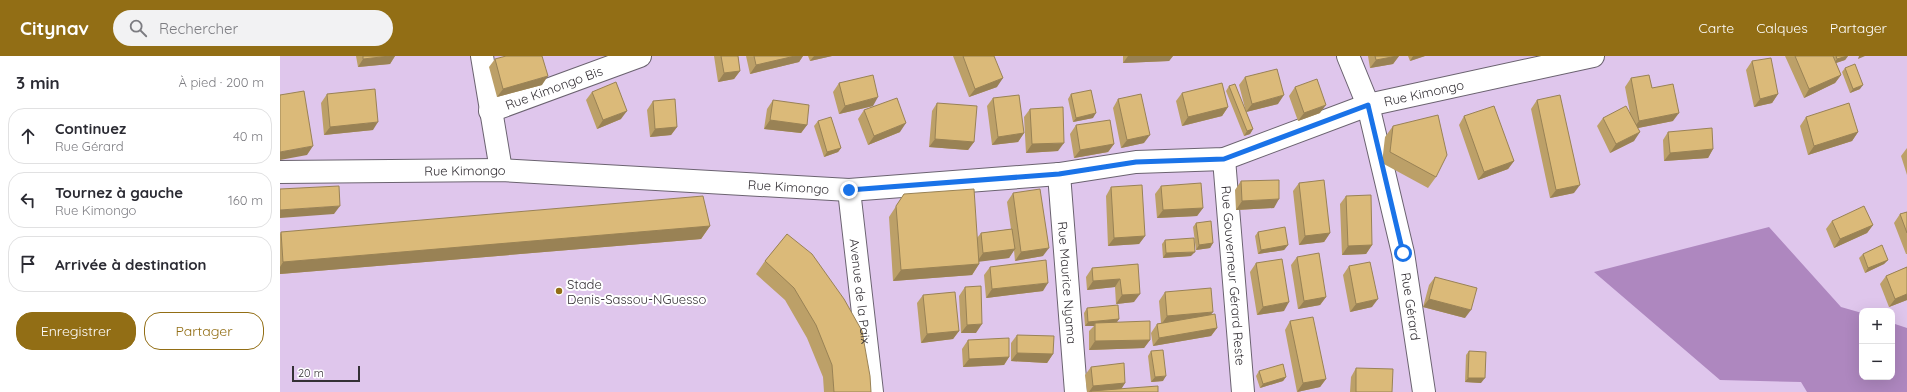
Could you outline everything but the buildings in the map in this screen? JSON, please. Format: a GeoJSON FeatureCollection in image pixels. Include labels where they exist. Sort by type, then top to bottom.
{"type":"FeatureCollection","features":[{"type":"Feature","properties":{"kind":"street"},"geometry":{"type":"LineString","coordinates":[[482,56],[501,170]]}},
{"type":"Feature","properties":{"kind":"street","name":"Rue Kimongo Bis"},"geometry":{"type":"LineString","coordinates":[[490,111],[640,56]]}},
{"type":"Feature","properties":{"kind":"street","name":"Rue Gérard"},"geometry":{"type":"LineString","coordinates":[[1348,56],[1368,105],[1403,253],[1424,392]]}},
{"type":"Feature","properties":{"kind":"street","name":"Rue Kimongo"},"geometry":{"type":"LineString","coordinates":[[280,172],[501,170],[849,190],[1059,174],[1136,162],[1224,159],[1368,105],[1593,56]]}},
{"type":"Feature","properties":{"kind":"street","name":"Rue Gouverneur Gérard Reste"},"geometry":{"type":"LineString","coordinates":[[1224,159],[1242,392]]}},
{"type":"Feature","properties":{"kind":"street","name":"Rue Maurice Nyama"},"geometry":{"type":"LineString","coordinates":[[1059,174],[1076,392]]}},
{"type":"Feature","properties":{"kind":"street","name":"Avenue de la Paix"},"geometry":{"type":"LineString","coordinates":[[849,190],[872,392]]}},
{"type":"Feature","properties":{"kind":"shaded area"},"geometry":{"type":"Polygon","coordinates":[[[280,56],[1907,56],[1907,392],[280,392],[280,56]]]}},
{"type":"Feature","properties":{"kind":"shaded area"},"geometry":{"type":"Polygon","coordinates":[[[1769,227],[1841,307],[1859,312],[1859,380],[1895,380],[1895,324],[1907,328],[1907,392],[1807,392],[1801,382],[1720,380],[1594,272],[1769,227]]]}},
{"type":"Feature","properties":{"kind":"place","name":"Stade Denis-Sassou-NGuesso"},"geometry":{"type":"Point","coordinates":[559,291]}},
{"type":"Feature","properties":{"kind":"route"},"geometry":{"type":"LineString","coordinates":[[849,190],[1059,174],[1136,162],[1224,159],[1368,105],[1403,253]]}}]}
